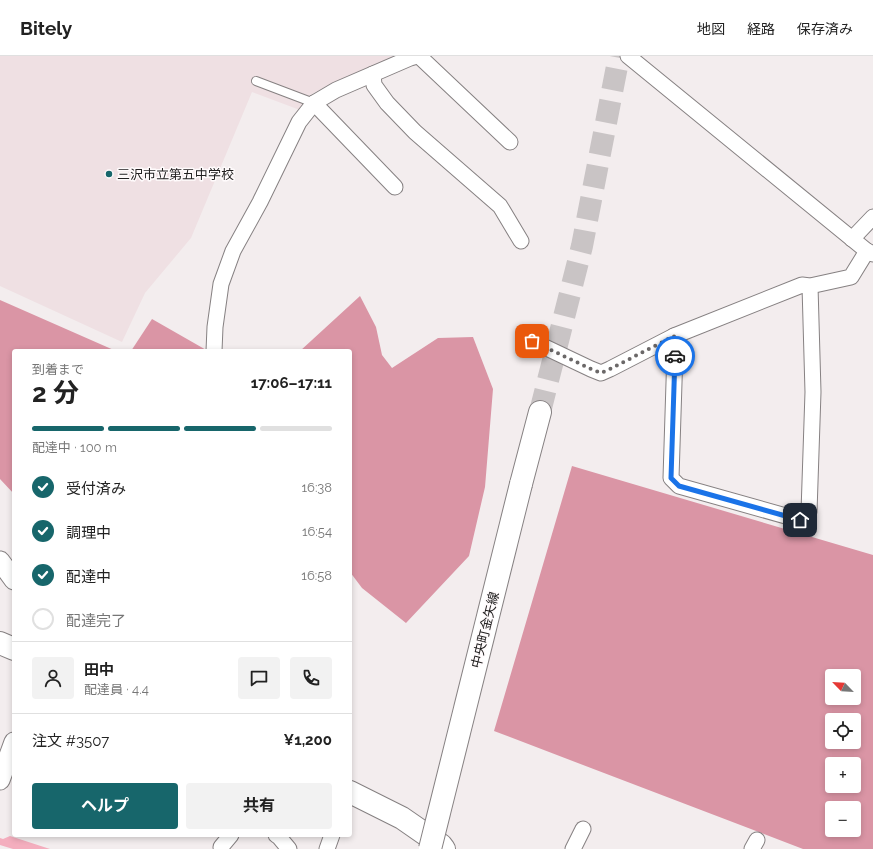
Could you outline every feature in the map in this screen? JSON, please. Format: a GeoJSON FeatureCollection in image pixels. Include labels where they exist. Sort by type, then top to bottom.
{"type":"FeatureCollection","features":[{"type":"Feature","properties":{"kind":"main road","name":"中央町金矢線"},"geometry":{"type":"LineString","coordinates":[[430,849],[540,412]]}},
{"type":"Feature","properties":{"kind":"main road"},"geometry":{"type":"LineString","coordinates":[[0,643],[12,648]]}},
{"type":"Feature","properties":{"kind":"main road"},"geometry":{"type":"LineString","coordinates":[[352,793],[402,818],[441,845],[444,849]]}},
{"type":"Feature","properties":{"kind":"street"},"geometry":{"type":"LineString","coordinates":[[214,349],[215,327],[221,284],[233,251],[260,202],[299,122],[314,103],[336,90],[414,56],[510,142]]}},
{"type":"Feature","properties":{"kind":"street"},"geometry":{"type":"LineString","coordinates":[[532,341],[601,373],[674,336],[802,285],[810,286],[851,277],[870,252],[852,239],[628,56]]}},
{"type":"Feature","properties":{"kind":"street"},"geometry":{"type":"LineString","coordinates":[[373,74],[374,85],[387,104],[415,132],[500,206],[521,241]]}},
{"type":"Feature","properties":{"kind":"street"},"geometry":{"type":"LineString","coordinates":[[314,103],[394,187]]}},
{"type":"Feature","properties":{"kind":"street"},"geometry":{"type":"LineString","coordinates":[[852,239],[873,217]]}},
{"type":"Feature","properties":{"kind":"street"},"geometry":{"type":"LineString","coordinates":[[674,336],[675,351],[671,478],[679,486],[800,520],[809,512],[813,392],[810,286]]}},
{"type":"Feature","properties":{"kind":"street"},"geometry":{"type":"LineString","coordinates":[[0,561],[12,577]]}},
{"type":"Feature","properties":{"kind":"street"},"geometry":{"type":"LineString","coordinates":[[0,780],[12,747]]}},
{"type":"Feature","properties":{"kind":"street"},"geometry":{"type":"LineString","coordinates":[[573,849],[583,829]]}},
{"type":"Feature","properties":{"kind":"street"},"geometry":{"type":"LineString","coordinates":[[221,847],[229,837]]}},
{"type":"Feature","properties":{"kind":"street"},"geometry":{"type":"LineString","coordinates":[[280,837],[289,849]]}},
{"type":"Feature","properties":{"kind":"street"},"geometry":{"type":"LineString","coordinates":[[327,849],[331,837]]}},
{"type":"Feature","properties":{"kind":"lane"},"geometry":{"type":"LineString","coordinates":[[256,81],[314,103]]}},
{"type":"Feature","properties":{"kind":"shaded area","name":"三沢市立第五中学校"},"geometry":{"type":"Polygon","coordinates":[[[0,56],[394,56],[387,63],[325,87],[310,95],[300,110],[252,92],[191,238],[145,293],[122,342],[0,286],[0,56]]]}},
{"type":"Feature","properties":{"kind":"shaded area"},"geometry":{"type":"Polygon","coordinates":[[[360,296],[376,327],[382,355],[392,368],[438,338],[473,337],[493,389],[485,487],[469,556],[406,623],[362,588],[352,575],[352,349],[302,349],[360,296]]]}},
{"type":"Feature","properties":{"kind":"shaded area"},"geometry":{"type":"Polygon","coordinates":[[[0,300],[111,349],[12,349],[12,492],[0,479],[0,300]]]}},
{"type":"Feature","properties":{"kind":"shaded area"},"geometry":{"type":"Polygon","coordinates":[[[152,319],[204,349],[132,349],[152,319]]]}},
{"type":"Feature","properties":{"kind":"shaded area"},"geometry":{"type":"Polygon","coordinates":[[[572,466],[873,555],[873,849],[803,849],[494,731],[572,466]]]}},
{"type":"Feature","properties":{"kind":"shaded area"},"geometry":{"type":"Polygon","coordinates":[[[10,836],[50,849],[13,849],[0,845],[0,838],[3,839],[10,836]]]}},
{"type":"Feature","properties":{"kind":"tunnel"},"geometry":{"type":"LineString","coordinates":[[540,412],[582,246],[619,56]]}},
{"type":"Feature","properties":{"kind":"way so far"},"geometry":{"type":"LineString","coordinates":[[532,341],[601,373],[674,336],[675,356]]}},
{"type":"Feature","properties":{"kind":"place","name":"三沢市立第五中学校"},"geometry":{"type":"Point","coordinates":[109,174]}},
{"type":"Feature","properties":{"kind":"route"},"geometry":{"type":"LineString","coordinates":[[675,356],[671,478],[679,486],[800,520]]}}]}
